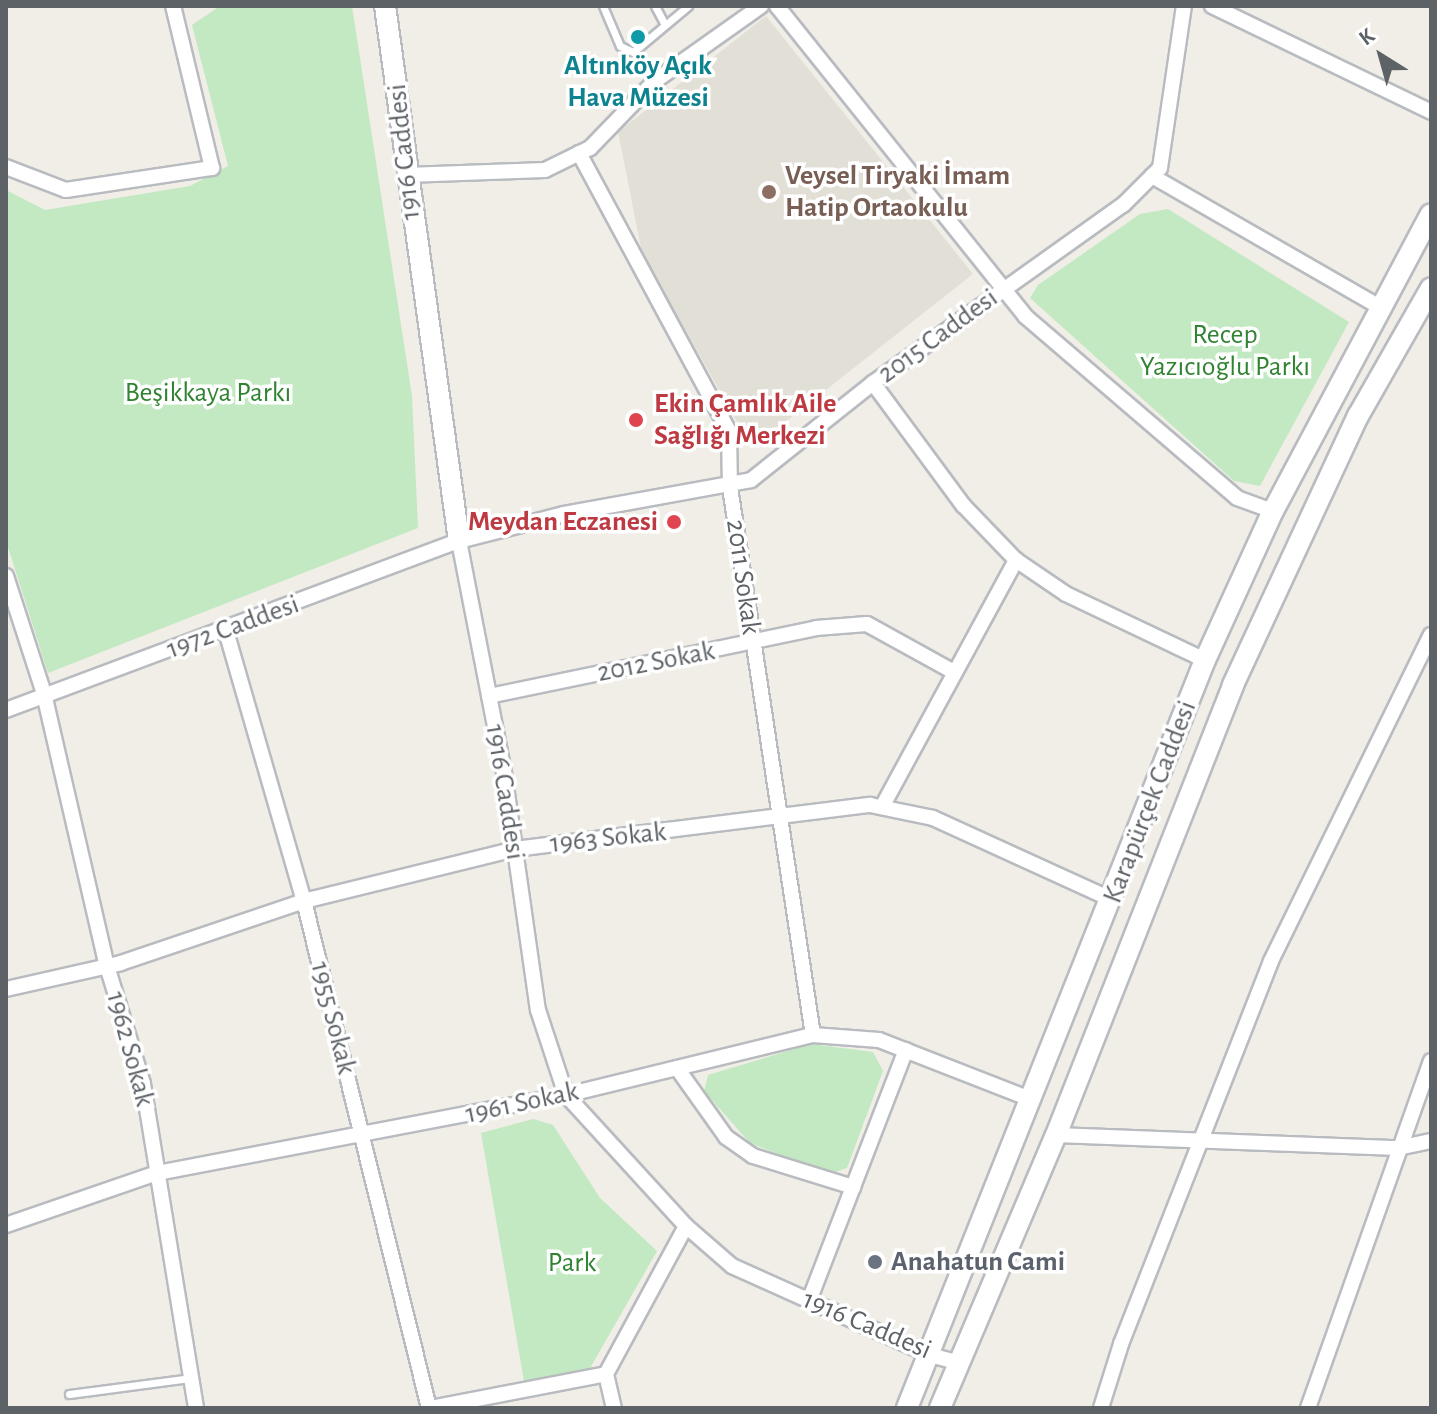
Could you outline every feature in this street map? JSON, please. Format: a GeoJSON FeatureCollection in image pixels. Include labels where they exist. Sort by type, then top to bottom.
{"type":"FeatureCollection","features":[{"type":"Feature","properties":{"kind":"main road","name":"1916 Caddesi"},"geometry":{"type":"LineString","coordinates":[[385,6],[459,541]]}},
{"type":"Feature","properties":{"kind":"main road","name":"Karapürçek Caddesi"},"geometry":{"type":"LineString","coordinates":[[907,1408],[1113,900],[1205,660],[1273,511],[1431,214]]}},
{"type":"Feature","properties":{"kind":"main road","name":"Karapürçek Caddesi"},"geometry":{"type":"LineString","coordinates":[[940,1408],[1056,1135],[1233,685],[1358,416],[1431,288]]}},
{"type":"Feature","properties":{"kind":"street"},"geometry":{"type":"LineString","coordinates":[[6,167],[66,190],[212,168],[173,6]]}},
{"type":"Feature","properties":{"kind":"street"},"geometry":{"type":"LineString","coordinates":[[406,175],[545,170],[579,153],[655,81],[761,6]]}},
{"type":"Feature","properties":{"kind":"street"},"geometry":{"type":"LineString","coordinates":[[777,6],[1025,316],[1237,498],[1273,511]]}},
{"type":"Feature","properties":{"kind":"street"},"geometry":{"type":"LineString","coordinates":[[1184,6],[1160,168],[1152,176],[1383,309]]}},
{"type":"Feature","properties":{"kind":"street"},"geometry":{"type":"LineString","coordinates":[[1212,6],[1431,112]]}},
{"type":"Feature","properties":{"kind":"street","name":"2011 Sokak"},"geometry":{"type":"LineString","coordinates":[[579,153],[729,432],[730,487],[813,1035]]}},
{"type":"Feature","properties":{"kind":"street","name":"2015 Caddesi"},"geometry":{"type":"LineString","coordinates":[[459,541],[564,514],[730,487],[751,480],[873,383],[1123,205],[1152,176]]}},
{"type":"Feature","properties":{"kind":"street"},"geometry":{"type":"LineString","coordinates":[[873,383],[963,505],[1016,560],[1066,594],[1205,660]]}},
{"type":"Feature","properties":{"kind":"street","name":"1972 Caddesi"},"geometry":{"type":"LineString","coordinates":[[6,710],[226,631],[459,541]]}},
{"type":"Feature","properties":{"kind":"street","name":"1916 Caddesi"},"geometry":{"type":"LineString","coordinates":[[459,541],[515,849],[538,1010],[566,1095],[686,1226],[732,1266],[930,1355],[959,1363]]}},
{"type":"Feature","properties":{"kind":"street"},"geometry":{"type":"LineString","coordinates":[[882,807],[1016,560]]}},
{"type":"Feature","properties":{"kind":"street","name":"1962 Sokak"},"geometry":{"type":"LineString","coordinates":[[6,576],[44,694],[107,966],[143,1084],[196,1408]]}},
{"type":"Feature","properties":{"kind":"street","name":"2012 Sokak"},"geometry":{"type":"LineString","coordinates":[[489,696],[753,643],[867,624],[954,672]]}},
{"type":"Feature","properties":{"kind":"street","name":"1955 Sokak"},"geometry":{"type":"LineString","coordinates":[[226,631],[304,901],[430,1408]]}},
{"type":"Feature","properties":{"kind":"street"},"geometry":{"type":"LineString","coordinates":[[1101,1408],[1121,1344],[1204,1140],[1271,961],[1431,635]]}},
{"type":"Feature","properties":{"kind":"street","name":"1963 Sokak"},"geometry":{"type":"LineString","coordinates":[[6,989],[107,966],[304,901],[515,849],[882,807],[933,818],[1113,900]]}},
{"type":"Feature","properties":{"kind":"street","name":"1961 Sokak"},"geometry":{"type":"LineString","coordinates":[[6,1225],[157,1173],[566,1095],[813,1035],[879,1040],[1033,1100]]}},
{"type":"Feature","properties":{"kind":"street"},"geometry":{"type":"LineString","coordinates":[[809,1301],[906,1050]]}},
{"type":"Feature","properties":{"kind":"street"},"geometry":{"type":"LineString","coordinates":[[1308,1408],[1431,1061]]}},
{"type":"Feature","properties":{"kind":"street"},"geometry":{"type":"LineString","coordinates":[[677,1068],[726,1137],[753,1156],[853,1187]]}},
{"type":"Feature","properties":{"kind":"street"},"geometry":{"type":"LineString","coordinates":[[1056,1135],[1398,1148],[1431,1141]]}},
{"type":"Feature","properties":{"kind":"street"},"geometry":{"type":"LineString","coordinates":[[614,1408],[606,1374],[686,1226]]}},
{"type":"Feature","properties":{"kind":"street"},"geometry":{"type":"LineString","coordinates":[[430,1408],[606,1374]]}},
{"type":"Feature","properties":{"kind":"lane"},"geometry":{"type":"LineString","coordinates":[[603,6],[620,46],[633,52],[688,6]]}},
{"type":"Feature","properties":{"kind":"lane"},"geometry":{"type":"LineString","coordinates":[[655,6],[665,25]]}},
{"type":"Feature","properties":{"kind":"lane"},"geometry":{"type":"LineString","coordinates":[[69,1394],[191,1378]]}},
{"type":"Feature","properties":{"kind":"shaded area","name":"Veysel Tiryaki İmam Hatip Ortaokulu"},"geometry":{"type":"Polygon","coordinates":[[[766,16],[973,274],[765,438],[744,434],[642,253],[618,132],[766,16]]]}},
{"type":"Feature","properties":{"kind":"green space","name":"Beşikkaya Parkı"},"geometry":{"type":"Polygon","coordinates":[[[220,6],[352,6],[412,396],[418,528],[48,673],[6,541],[6,190],[45,210],[190,186],[228,166],[192,25],[220,6]]]}},
{"type":"Feature","properties":{"kind":"green space","name":"Recep Yazıcıoğlu Parkı"},"geometry":{"type":"Polygon","coordinates":[[[1168,209],[1349,322],[1260,486],[1234,481],[1030,298],[1038,285],[1140,214],[1168,209]]]}},
{"type":"Feature","properties":{"kind":"green space"},"geometry":{"type":"Polygon","coordinates":[[[811,1044],[873,1052],[883,1071],[847,1168],[829,1174],[750,1143],[704,1091],[708,1075],[811,1044]]]}},
{"type":"Feature","properties":{"kind":"green space","name":"Park"},"geometry":{"type":"Polygon","coordinates":[[[533,1119],[553,1125],[600,1198],[657,1251],[589,1370],[524,1381],[481,1133],[533,1119]]]}},
{"type":"Feature","properties":{"kind":"place","name":"Altınköy Açık Hava Müzesi"},"geometry":{"type":"Point","coordinates":[638,37]}},
{"type":"Feature","properties":{"kind":"place","name":"Veysel Tiryaki İmam Hatip Ortaokulu"},"geometry":{"type":"Point","coordinates":[769,192]}},
{"type":"Feature","properties":{"kind":"place","name":"Ekin Çamlık Aile Sağlığı Merkezi"},"geometry":{"type":"Point","coordinates":[636,420]}},
{"type":"Feature","properties":{"kind":"place","name":"Meydan Eczanesi"},"geometry":{"type":"Point","coordinates":[674,522]}},
{"type":"Feature","properties":{"kind":"place","name":"Anahatun Cami"},"geometry":{"type":"Point","coordinates":[875,1262]}}]}
